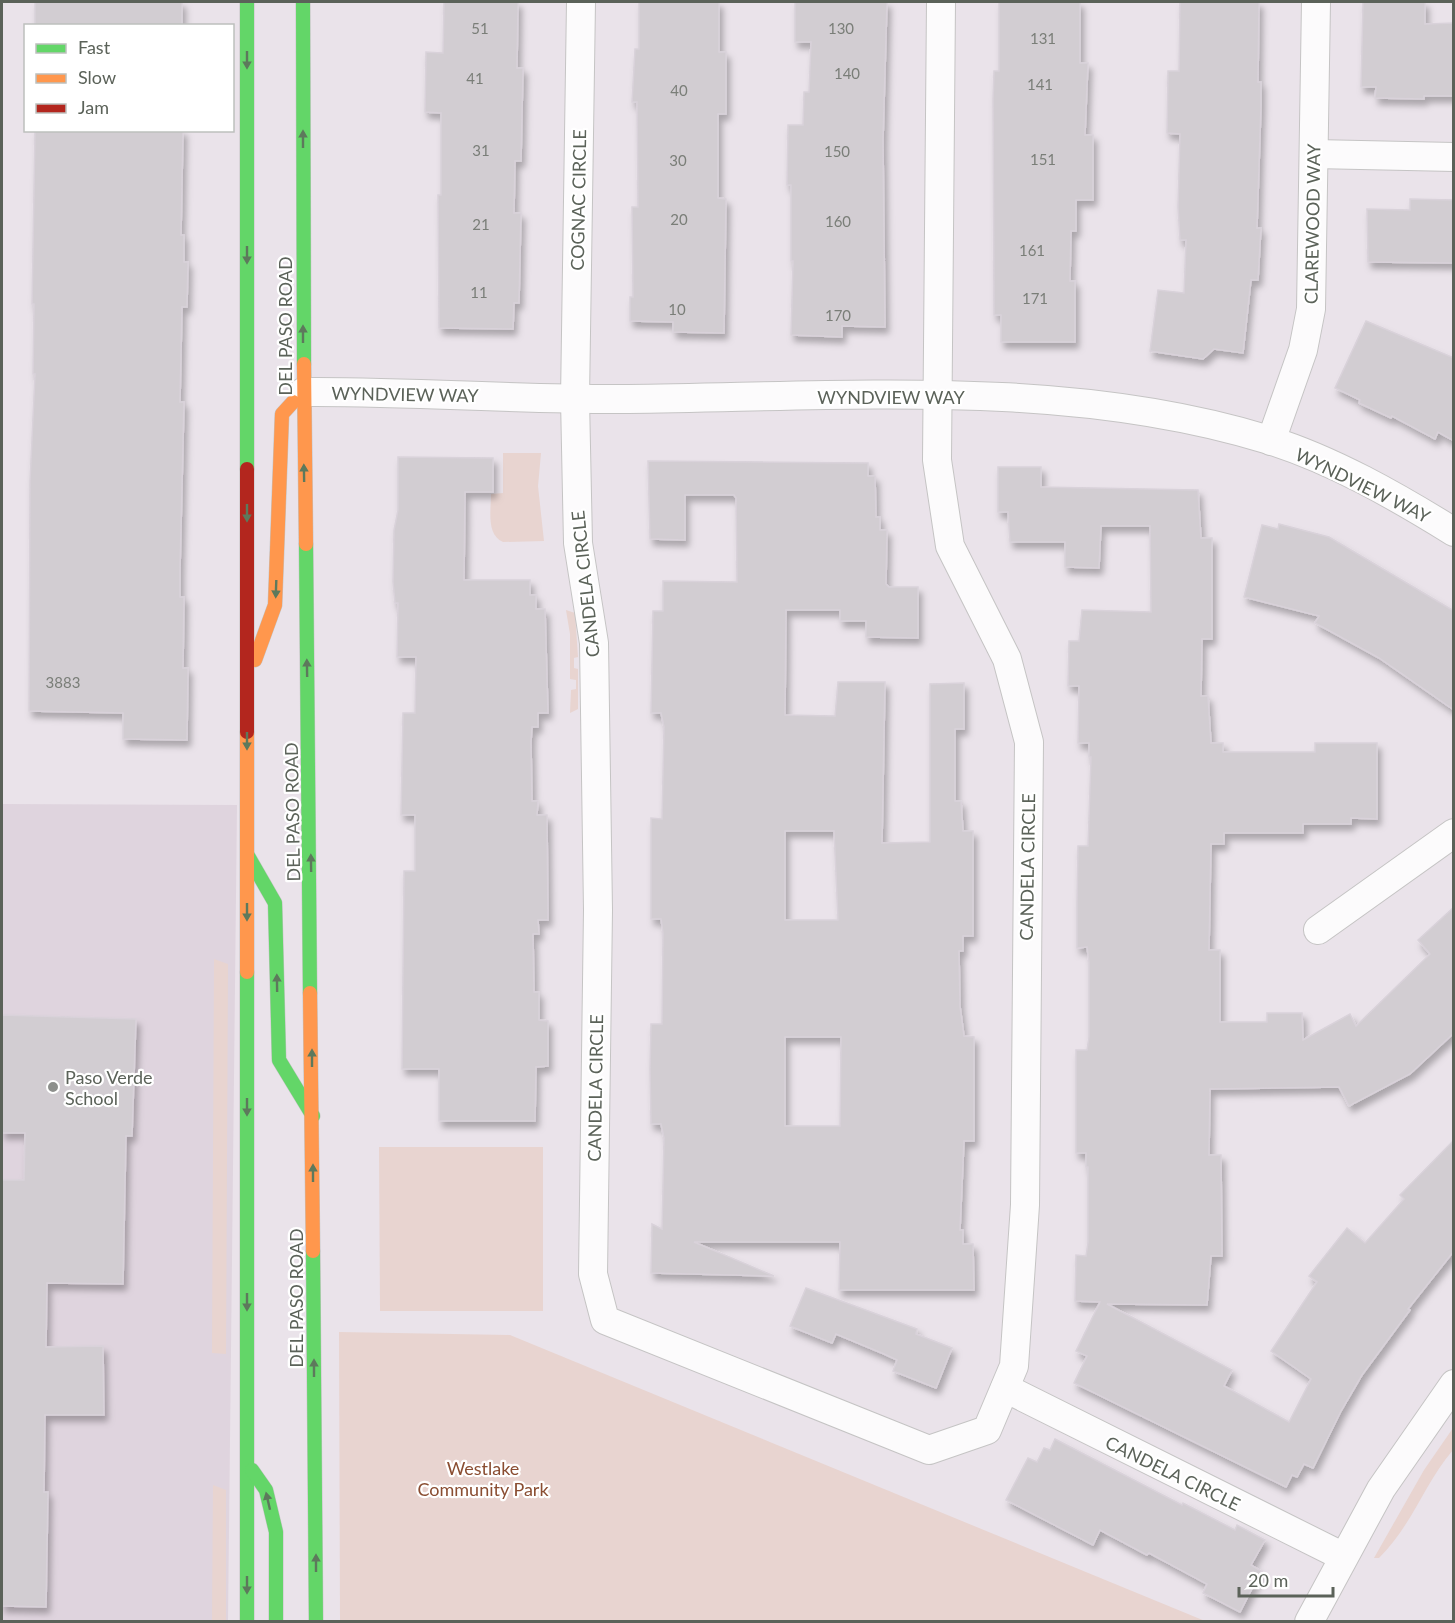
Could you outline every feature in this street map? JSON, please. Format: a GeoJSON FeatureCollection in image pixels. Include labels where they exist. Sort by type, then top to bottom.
{"type":"FeatureCollection","features":[{"type":"Feature","properties":{"kind":"street"},"geometry":{"type":"LineString","coordinates":[[247,2],[247,1622]]}},
{"type":"Feature","properties":{"kind":"street","name":"DEL PASO ROAD"},"geometry":{"type":"LineString","coordinates":[[303,2],[303,392],[313,1116],[316,1622]]}},
{"type":"Feature","properties":{"kind":"street","name":"COGNAC CIRCLE"},"geometry":{"type":"LineString","coordinates":[[574,399],[581,2]]}},
{"type":"Feature","properties":{"kind":"street"},"geometry":{"type":"LineString","coordinates":[[936,396],[941,2]]}},
{"type":"Feature","properties":{"kind":"street","name":"CLAREWOOD WAY"},"geometry":{"type":"LineString","coordinates":[[1272,441],[1303,350],[1311,309],[1316,2]]}},
{"type":"Feature","properties":{"kind":"street"},"geometry":{"type":"LineString","coordinates":[[1314,154],[1454,157]]}},
{"type":"Feature","properties":{"kind":"street"},"geometry":{"type":"LineString","coordinates":[[247,682],[275,604],[282,414],[303,392]]}},
{"type":"Feature","properties":{"kind":"street","name":"WYNDVIEW WAY"},"geometry":{"type":"LineString","coordinates":[[303,392],[574,399],[936,396],[1060,400],[1199,421],[1272,441],[1407,502],[1454,532]]}},
{"type":"Feature","properties":{"kind":"street","name":"CANDELA CIRCLE"},"geometry":{"type":"LineString","coordinates":[[574,399],[578,543],[594,643],[598,910],[593,1274],[605,1320],[929,1450],[987,1430],[1014,1366],[1025,1205],[1029,742],[1007,659],[950,546],[937,460],[936,396]]}},
{"type":"Feature","properties":{"kind":"street"},"geometry":{"type":"LineString","coordinates":[[1318,930],[1454,833]]}},
{"type":"Feature","properties":{"kind":"street"},"geometry":{"type":"LineString","coordinates":[[247,854],[275,903],[279,1060],[313,1116]]}},
{"type":"Feature","properties":{"kind":"street"},"geometry":{"type":"LineString","coordinates":[[1309,1622],[1342,1556],[1381,1489],[1454,1384]]}},
{"type":"Feature","properties":{"kind":"street","name":"CANDELA CIRCLE"},"geometry":{"type":"LineString","coordinates":[[1005,1388],[1342,1556]]}},
{"type":"Feature","properties":{"kind":"street"},"geometry":{"type":"LineString","coordinates":[[247,1464],[266,1490],[276,1532],[276,1622]]}},
{"type":"Feature","properties":{"kind":"shaded area"},"geometry":{"type":"Polygon","coordinates":[[[2,804],[237,805],[228,1621],[2,1622],[2,804]]]}},
{"type":"Feature","properties":{"kind":"green space"},"geometry":{"type":"Polygon","coordinates":[[[503,453],[541,453],[538,486],[544,541],[503,542],[494,534],[491,521],[491,494],[503,493],[503,453]]]}},
{"type":"Feature","properties":{"kind":"green space"},"geometry":{"type":"Polygon","coordinates":[[[566,610],[575,613],[578,657],[574,658],[574,668],[578,669],[578,709],[570,713],[571,690],[576,689],[576,680],[570,679],[570,634],[566,610]]]}},
{"type":"Feature","properties":{"kind":"green space"},"geometry":{"type":"Polygon","coordinates":[[[214,959],[228,964],[226,1354],[212,1353],[214,959]]]}},
{"type":"Feature","properties":{"kind":"green space"},"geometry":{"type":"Polygon","coordinates":[[[379,1147],[543,1147],[543,1311],[380,1311],[379,1147]]]}},
{"type":"Feature","properties":{"kind":"green space","name":"Westlake Community Park"},"geometry":{"type":"Polygon","coordinates":[[[339,1332],[510,1335],[1205,1621],[340,1621],[339,1332]]]}},
{"type":"Feature","properties":{"kind":"green space"},"geometry":{"type":"Polygon","coordinates":[[[1453,1428],[1453,1450],[1434,1476],[1401,1532],[1379,1558],[1374,1558],[1424,1470],[1453,1428]]]}},
{"type":"Feature","properties":{"kind":"green space"},"geometry":{"type":"Polygon","coordinates":[[[213,1485],[226,1490],[226,1621],[212,1621],[213,1485]]]}},
{"type":"Feature","properties":{"kind":"building"},"geometry":{"type":"Polygon","coordinates":[[[35,2],[182,2],[182,24],[35,24],[35,2]]]}},
{"type":"Feature","properties":{"kind":"building"},"geometry":{"type":"Polygon","coordinates":[[[444,2],[518,2],[517,68],[523,68],[521,161],[515,161],[514,213],[521,213],[519,303],[514,303],[513,329],[439,328],[438,195],[441,195],[441,113],[425,112],[426,52],[443,53],[444,2]]]}},
{"type":"Feature","properties":{"kind":"building"},"geometry":{"type":"Polygon","coordinates":[[[639,2],[719,2],[719,52],[726,52],[726,114],[718,114],[718,198],[726,199],[724,333],[673,332],[673,322],[630,321],[630,297],[633,297],[632,207],[638,207],[637,102],[632,102],[635,49],[639,49],[639,2]]]}},
{"type":"Feature","properties":{"kind":"building"},"geometry":{"type":"Polygon","coordinates":[[[795,2],[887,2],[883,141],[885,327],[842,326],[842,337],[791,335],[793,261],[791,261],[791,185],[787,185],[788,125],[803,125],[804,92],[809,92],[811,42],[795,42],[795,2]]]}},
{"type":"Feature","properties":{"kind":"building"},"geometry":{"type":"Polygon","coordinates":[[[999,2],[1080,2],[1080,63],[1088,63],[1085,135],[1093,135],[1093,200],[1076,200],[1076,231],[1071,231],[1070,281],[1075,281],[1075,342],[1001,342],[1001,315],[994,315],[993,99],[994,71],[999,71],[999,2]]]}},
{"type":"Feature","properties":{"kind":"building"},"geometry":{"type":"Polygon","coordinates":[[[1180,2],[1259,2],[1258,82],[1261,82],[1261,106],[1257,228],[1261,228],[1258,280],[1251,280],[1243,353],[1214,349],[1203,359],[1150,351],[1158,290],[1184,293],[1186,240],[1180,240],[1178,207],[1180,134],[1167,133],[1168,71],[1179,71],[1180,2]]]}},
{"type":"Feature","properties":{"kind":"building"},"geometry":{"type":"Polygon","coordinates":[[[1363,2],[1425,2],[1425,24],[1454,23],[1454,96],[1424,96],[1424,99],[1375,98],[1376,87],[1361,87],[1363,2]]]}},
{"type":"Feature","properties":{"kind":"building"},"geometry":{"type":"Polygon","coordinates":[[[35,132],[183,132],[181,235],[184,235],[184,262],[188,262],[187,307],[182,307],[180,402],[184,402],[180,597],[184,597],[183,668],[188,668],[187,740],[123,739],[123,713],[29,711],[30,481],[35,374],[33,374],[34,304],[32,304],[35,132]]]}},
{"type":"Feature","properties":{"kind":"building"},"geometry":{"type":"Polygon","coordinates":[[[1410,199],[1454,200],[1454,263],[1368,262],[1367,209],[1410,210],[1410,199]]]}},
{"type":"Feature","properties":{"kind":"building"},"geometry":{"type":"Polygon","coordinates":[[[1366,321],[1454,358],[1454,441],[1438,432],[1435,439],[1392,416],[1391,418],[1359,403],[1360,400],[1335,388],[1366,321]]]}},
{"type":"Feature","properties":{"kind":"building"},"geometry":{"type":"Polygon","coordinates":[[[398,457],[493,458],[493,492],[465,492],[464,580],[530,580],[530,595],[536,595],[536,609],[545,609],[548,713],[538,713],[538,727],[532,727],[531,742],[532,801],[538,801],[537,815],[547,815],[548,920],[538,920],[539,934],[533,934],[534,992],[539,992],[539,1020],[548,1021],[548,1066],[536,1067],[535,1121],[439,1121],[439,1069],[402,1069],[404,871],[415,871],[415,815],[401,815],[403,713],[415,713],[416,657],[397,657],[398,603],[395,603],[393,582],[394,530],[398,510],[398,457]]]}},
{"type":"Feature","properties":{"kind":"building"},"geometry":{"type":"Polygon","coordinates":[[[648,461],[868,463],[868,476],[875,476],[876,517],[880,517],[880,530],[887,530],[886,584],[889,587],[918,587],[918,638],[866,637],[866,621],[840,621],[840,610],[786,610],[785,715],[835,716],[838,682],[885,682],[882,843],[930,842],[930,684],[964,683],[964,729],[955,729],[955,801],[961,801],[963,831],[973,831],[973,936],[963,936],[963,951],[959,951],[960,1006],[964,1036],[974,1037],[974,1141],[964,1141],[960,1230],[963,1230],[963,1244],[973,1244],[974,1290],[839,1290],[840,1242],[694,1242],[774,1276],[651,1273],[652,1224],[662,1229],[664,1138],[661,1124],[651,1124],[651,1024],[662,1024],[663,933],[661,919],[651,919],[651,818],[662,819],[664,727],[661,713],[651,713],[653,611],[663,611],[663,581],[737,582],[736,498],[734,495],[685,495],[685,540],[650,539],[648,461]],[[785,831],[785,920],[838,920],[834,831],[785,831]],[[785,1037],[785,1126],[840,1126],[841,1037],[785,1037]]]}},
{"type":"Feature","properties":{"kind":"building"},"geometry":{"type":"Polygon","coordinates":[[[998,467],[1041,467],[1041,487],[1198,490],[1201,538],[1212,538],[1212,639],[1202,639],[1201,696],[1208,696],[1211,743],[1223,743],[1223,752],[1315,752],[1315,743],[1377,743],[1377,819],[1351,818],[1351,824],[1303,824],[1303,833],[1224,833],[1224,844],[1211,844],[1209,950],[1220,950],[1220,1022],[1267,1022],[1267,1013],[1302,1013],[1303,1040],[1350,1014],[1356,1026],[1430,954],[1418,940],[1454,907],[1454,1033],[1410,1074],[1349,1106],[1339,1087],[1210,1089],[1209,1155],[1221,1155],[1222,1256],[1211,1256],[1207,1305],[1107,1304],[1232,1370],[1224,1386],[1289,1422],[1311,1379],[1271,1351],[1317,1282],[1309,1276],[1347,1228],[1365,1243],[1404,1199],[1400,1195],[1454,1140],[1454,1251],[1408,1309],[1410,1310],[1362,1375],[1313,1468],[1304,1464],[1297,1477],[1292,1475],[1286,1487],[1074,1383],[1087,1356],[1076,1351],[1100,1302],[1075,1301],[1076,1255],[1086,1256],[1088,1242],[1088,1167],[1086,1167],[1086,1153],[1076,1153],[1076,1050],[1087,1050],[1089,1037],[1089,962],[1087,947],[1077,948],[1077,902],[1078,846],[1088,846],[1091,757],[1089,757],[1089,743],[1078,743],[1079,686],[1068,686],[1069,641],[1079,641],[1082,610],[1151,612],[1150,526],[1101,526],[1099,568],[1065,567],[1065,542],[1010,542],[1008,512],[998,512],[998,467]]]}},
{"type":"Feature","properties":{"kind":"building"},"geometry":{"type":"Polygon","coordinates":[[[1279,524],[1329,537],[1454,611],[1454,710],[1379,658],[1315,623],[1319,616],[1244,597],[1262,525],[1278,529],[1279,524]]]}},
{"type":"Feature","properties":{"kind":"building"},"geometry":{"type":"Polygon","coordinates":[[[2,1015],[136,1019],[132,1136],[126,1136],[123,1284],[47,1283],[46,1347],[103,1346],[104,1415],[45,1415],[44,1492],[48,1492],[46,1607],[2,1606],[2,1180],[24,1180],[25,1133],[2,1133],[2,1015]]]}},
{"type":"Feature","properties":{"kind":"building"},"geometry":{"type":"Polygon","coordinates":[[[806,1288],[917,1329],[916,1334],[952,1348],[936,1388],[893,1371],[897,1360],[884,1354],[836,1334],[832,1343],[790,1326],[806,1288]]]}},
{"type":"Feature","properties":{"kind":"building"},"geometry":{"type":"Polygon","coordinates":[[[1055,1439],[1182,1505],[1183,1503],[1235,1530],[1237,1525],[1265,1540],[1251,1565],[1261,1571],[1240,1612],[1203,1593],[1207,1584],[1149,1553],[1147,1555],[1100,1530],[1093,1545],[1006,1500],[1028,1458],[1037,1462],[1044,1448],[1050,1450],[1055,1439]]]}},
{"type":"Feature","properties":{"kind":"traffic: fast"},"geometry":{"type":"LineString","coordinates":[[247,2],[247,469]]}},
{"type":"Feature","properties":{"kind":"traffic: fast"},"geometry":{"type":"LineString","coordinates":[[303,2],[304,364]]}},
{"type":"Feature","properties":{"kind":"traffic: fast"},"geometry":{"type":"LineString","coordinates":[[306,544],[310,993]]}},
{"type":"Feature","properties":{"kind":"traffic: fast"},"geometry":{"type":"LineString","coordinates":[[248,856],[275,903],[279,1060],[313,1116]]}},
{"type":"Feature","properties":{"kind":"traffic: fast"},"geometry":{"type":"LineString","coordinates":[[247,972],[247,1622]]}},
{"type":"Feature","properties":{"kind":"traffic: fast"},"geometry":{"type":"LineString","coordinates":[[313,1251],[316,1622]]}},
{"type":"Feature","properties":{"kind":"traffic: fast"},"geometry":{"type":"LineString","coordinates":[[252,1470],[266,1490],[276,1532],[276,1622]]}},
{"type":"Feature","properties":{"kind":"traffic: slow"},"geometry":{"type":"LineString","coordinates":[[304,364],[306,544]]}},
{"type":"Feature","properties":{"kind":"traffic: slow"},"geometry":{"type":"LineString","coordinates":[[255,660],[275,605],[282,414],[293,402]]}},
{"type":"Feature","properties":{"kind":"traffic: slow"},"geometry":{"type":"LineString","coordinates":[[247,732],[247,972]]}},
{"type":"Feature","properties":{"kind":"traffic: slow"},"geometry":{"type":"LineString","coordinates":[[310,993],[313,1251]]}},
{"type":"Feature","properties":{"kind":"traffic: jam"},"geometry":{"type":"LineString","coordinates":[[247,469],[247,732]]}},
{"type":"Feature","properties":{"kind":"place","name":"Paso Verde School"},"geometry":{"type":"Point","coordinates":[53,1087]}}]}
